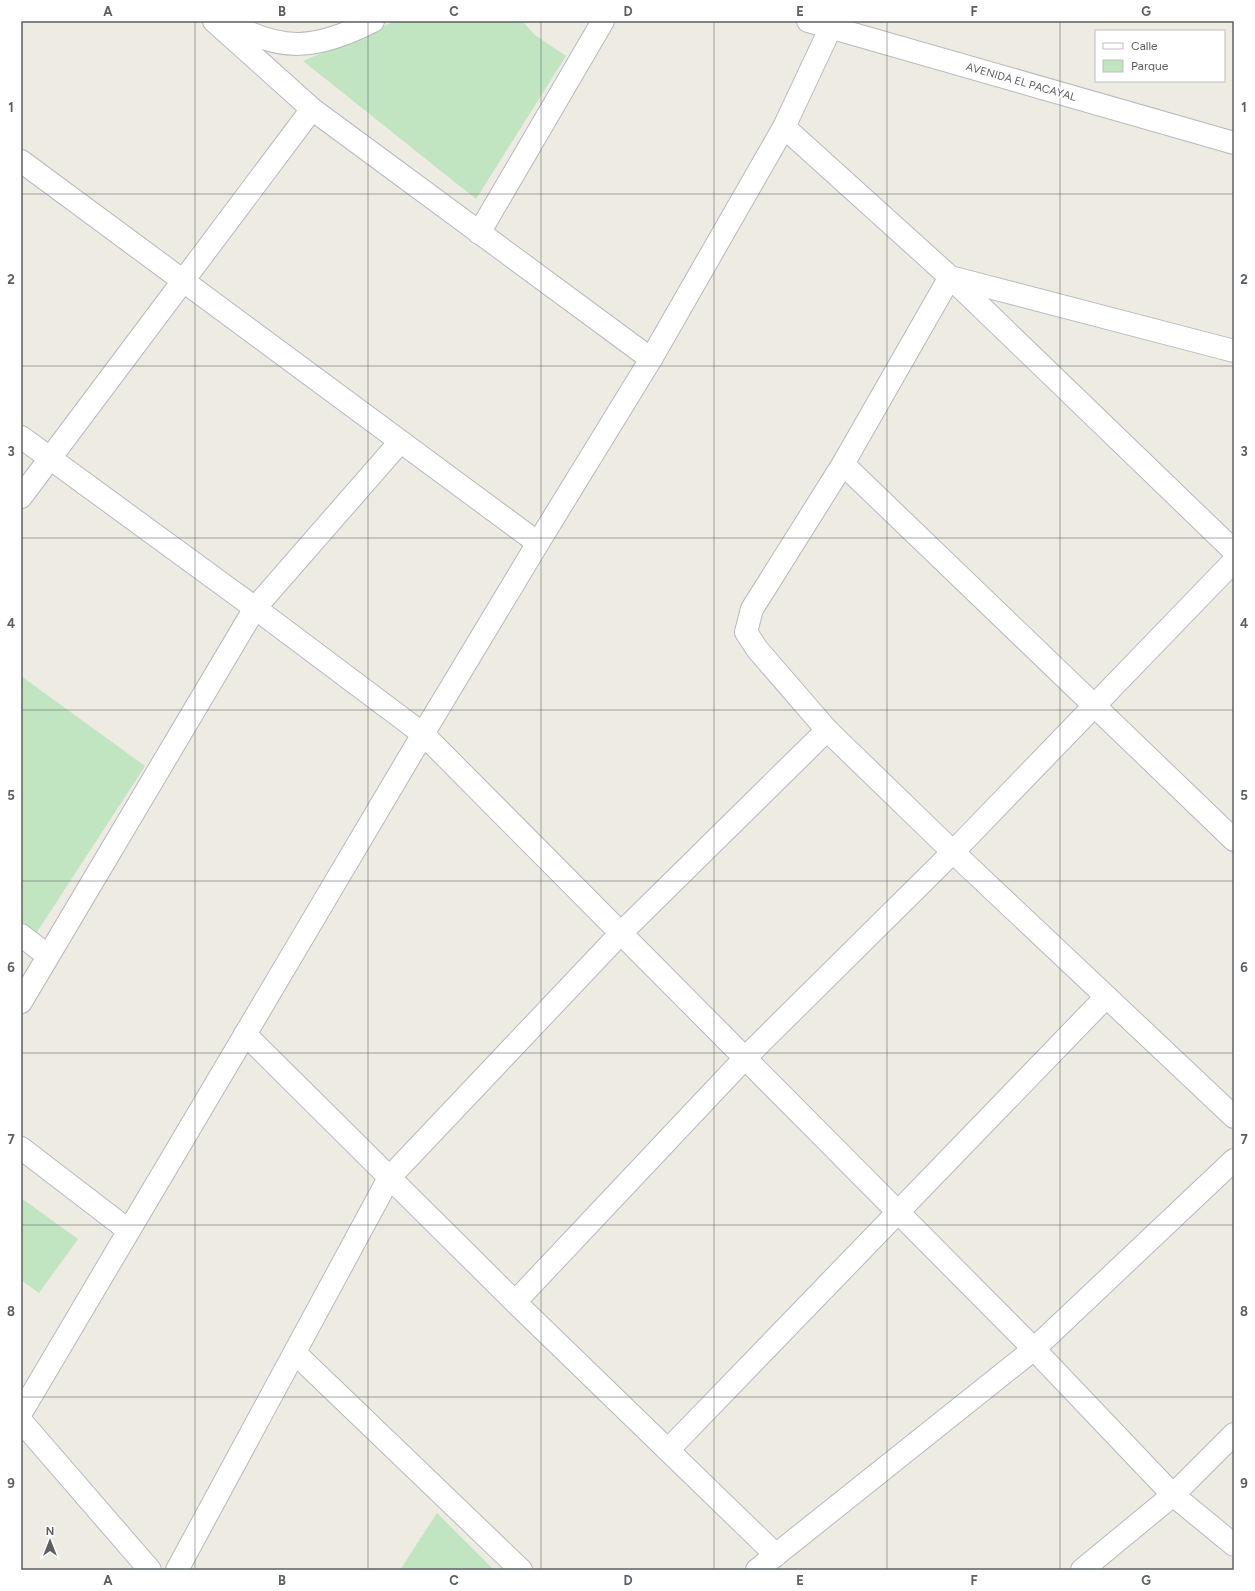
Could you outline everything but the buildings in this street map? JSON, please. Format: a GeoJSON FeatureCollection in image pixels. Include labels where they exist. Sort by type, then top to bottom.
{"type":"FeatureCollection","features":[{"type":"Feature","properties":{"kind":"street"},"geometry":{"type":"LineString","coordinates":[[214,21],[312,109],[651,360]]}},
{"type":"Feature","properties":{"kind":"street"},"geometry":{"type":"LineString","coordinates":[[227,21],[261,39],[282,44],[319,42],[352,32],[374,21]]}},
{"type":"Feature","properties":{"kind":"street"},"geometry":{"type":"LineString","coordinates":[[479,233],[603,21]]}},
{"type":"Feature","properties":{"kind":"street","name":"AVENIDA EL PACAYAL"},"geometry":{"type":"LineString","coordinates":[[808,21],[831,24],[1234,144]]}},
{"type":"Feature","properties":{"kind":"street"},"geometry":{"type":"LineString","coordinates":[[21,1413],[423,734],[538,543],[651,360],[784,127],[831,24]]}},
{"type":"Feature","properties":{"kind":"street"},"geometry":{"type":"LineString","coordinates":[[21,497],[312,109]]}},
{"type":"Feature","properties":{"kind":"street"},"geometry":{"type":"LineString","coordinates":[[784,127],[950,277],[1234,551]]}},
{"type":"Feature","properties":{"kind":"street"},"geometry":{"type":"LineString","coordinates":[[21,161],[538,543]]}},
{"type":"Feature","properties":{"kind":"street"},"geometry":{"type":"LineString","coordinates":[[950,277],[1234,351]]}},
{"type":"Feature","properties":{"kind":"street"},"geometry":{"type":"LineString","coordinates":[[950,277],[843,464],[752,609],[746,632],[757,649],[827,730],[953,852],[1234,1117]]}},
{"type":"Feature","properties":{"kind":"street"},"geometry":{"type":"LineString","coordinates":[[21,437],[255,608],[423,734],[1034,1349],[1173,1495],[1234,1544]]}},
{"type":"Feature","properties":{"kind":"street"},"geometry":{"type":"LineString","coordinates":[[21,1002],[255,608],[400,442]]}},
{"type":"Feature","properties":{"kind":"street"},"geometry":{"type":"LineString","coordinates":[[843,464],[1234,840]]}},
{"type":"Feature","properties":{"kind":"street"},"geometry":{"type":"LineString","coordinates":[[515,1302],[745,1058],[953,852],[1234,561]]}},
{"type":"Feature","properties":{"kind":"street"},"geometry":{"type":"LineString","coordinates":[[177,1570],[389,1178],[621,933],[827,730]]}},
{"type":"Feature","properties":{"kind":"street"},"geometry":{"type":"LineString","coordinates":[[21,935],[48,956]]}},
{"type":"Feature","properties":{"kind":"street"},"geometry":{"type":"LineString","coordinates":[[668,1450],[1106,997]]}},
{"type":"Feature","properties":{"kind":"street"},"geometry":{"type":"LineString","coordinates":[[245,1034],[515,1302],[776,1555]]}},
{"type":"Feature","properties":{"kind":"street"},"geometry":{"type":"LineString","coordinates":[[21,1148],[128,1230]]}},
{"type":"Feature","properties":{"kind":"street"},"geometry":{"type":"LineString","coordinates":[[757,1570],[1034,1349],[1234,1160]]}},
{"type":"Feature","properties":{"kind":"street"},"geometry":{"type":"LineString","coordinates":[[295,1353],[521,1570]]}},
{"type":"Feature","properties":{"kind":"street"},"geometry":{"type":"LineString","coordinates":[[21,1421],[150,1570]]}},
{"type":"Feature","properties":{"kind":"street"},"geometry":{"type":"LineString","coordinates":[[1082,1570],[1173,1495],[1234,1434]]}},
{"type":"Feature","properties":{"kind":"green space"},"geometry":{"type":"Polygon","coordinates":[[[395,21],[522,21],[535,35],[566,56],[476,199],[303,61],[395,21]]]}},
{"type":"Feature","properties":{"kind":"green space"},"geometry":{"type":"Polygon","coordinates":[[[21,676],[145,766],[35,935],[21,924],[21,676]]]}},
{"type":"Feature","properties":{"kind":"green space"},"geometry":{"type":"Polygon","coordinates":[[[21,1198],[78,1239],[39,1293],[21,1280],[21,1198]]]}},
{"type":"Feature","properties":{"kind":"green space"},"geometry":{"type":"Polygon","coordinates":[[[437,1513],[494,1570],[400,1570],[437,1513]]]}}]}
